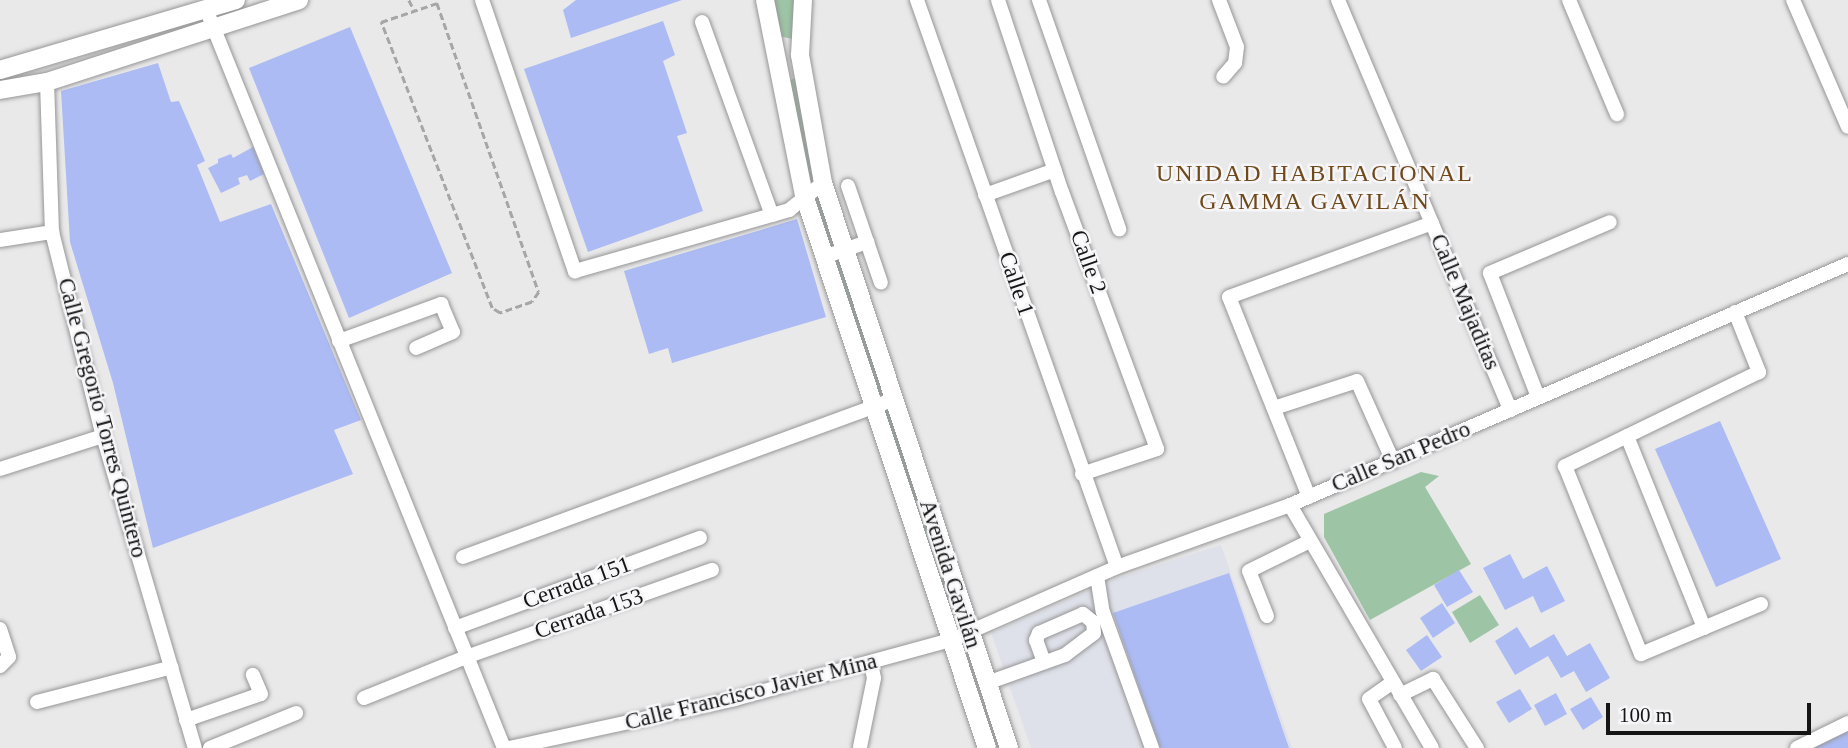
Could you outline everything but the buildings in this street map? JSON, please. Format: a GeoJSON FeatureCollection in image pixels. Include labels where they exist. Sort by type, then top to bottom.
{"type":"FeatureCollection","features":[{"type":"Feature","properties":{"kind":"main road"},"geometry":{"type":"LineString","coordinates":[[0,70],[236,0]]}},
{"type":"Feature","properties":{"kind":"main road"},"geometry":{"type":"LineString","coordinates":[[0,90],[47,82],[299,0]]}},
{"type":"Feature","properties":{"kind":"main road","name":"Avenida Gavilán"},"geometry":{"type":"LineString","coordinates":[[765,0],[790,138],[804,195],[987,748]]}},
{"type":"Feature","properties":{"kind":"main road","name":"Avenida Gavilán"},"geometry":{"type":"LineString","coordinates":[[803,0],[800,55],[823,183],[1009,748]]}},
{"type":"Feature","properties":{"kind":"main road"},"geometry":{"type":"LineString","coordinates":[[776,59],[800,55]]}},
{"type":"Feature","properties":{"kind":"main road"},"geometry":{"type":"LineString","coordinates":[[790,138],[812,133]]}},
{"type":"Feature","properties":{"kind":"street"},"geometry":{"type":"LineString","coordinates":[[482,0],[575,271],[789,210],[804,195],[823,183]]}},
{"type":"Feature","properties":{"kind":"street","name":"Calle 1"},"geometry":{"type":"LineString","coordinates":[[917,0],[1117,567]]}},
{"type":"Feature","properties":{"kind":"street","name":"Calle 2"},"geometry":{"type":"LineString","coordinates":[[998,0],[1055,170],[1157,449],[1082,474]]}},
{"type":"Feature","properties":{"kind":"street"},"geometry":{"type":"LineString","coordinates":[[1039,0],[1119,229]]}},
{"type":"Feature","properties":{"kind":"street"},"geometry":{"type":"LineString","coordinates":[[1219,0],[1237,47],[1234,63],[1223,77]]}},
{"type":"Feature","properties":{"kind":"street","name":"Calle Majaditas"},"geometry":{"type":"LineString","coordinates":[[1338,0],[1510,410]]}},
{"type":"Feature","properties":{"kind":"street"},"geometry":{"type":"LineString","coordinates":[[1569,0],[1617,114]]}},
{"type":"Feature","properties":{"kind":"street"},"geometry":{"type":"LineString","coordinates":[[1793,0],[1848,127]]}},
{"type":"Feature","properties":{"kind":"street"},"geometry":{"type":"LineString","coordinates":[[206,9],[504,748]]}},
{"type":"Feature","properties":{"kind":"street"},"geometry":{"type":"LineString","coordinates":[[702,22],[772,215]]}},
{"type":"Feature","properties":{"kind":"street","name":"Calle Gregorio Torres Quintero"},"geometry":{"type":"LineString","coordinates":[[47,82],[52,232],[103,436],[195,748]]}},
{"type":"Feature","properties":{"kind":"street"},"geometry":{"type":"LineString","coordinates":[[985,195],[1055,170]]}},
{"type":"Feature","properties":{"kind":"street"},"geometry":{"type":"LineString","coordinates":[[848,186],[881,283]]}},
{"type":"Feature","properties":{"kind":"street"},"geometry":{"type":"LineString","coordinates":[[1538,397],[1490,273],[1610,222]]}},
{"type":"Feature","properties":{"kind":"street"},"geometry":{"type":"LineString","coordinates":[[1309,496],[1229,297],[1432,223]]}},
{"type":"Feature","properties":{"kind":"street"},"geometry":{"type":"LineString","coordinates":[[0,240],[52,232]]}},
{"type":"Feature","properties":{"kind":"street"},"geometry":{"type":"LineString","coordinates":[[824,257],[867,242]]}},
{"type":"Feature","properties":{"kind":"street","name":"Calle San Pedro"},"geometry":{"type":"LineString","coordinates":[[951,640],[1117,567],[1290,505],[1848,264]]}},
{"type":"Feature","properties":{"kind":"street"},"geometry":{"type":"LineString","coordinates":[[339,341],[441,304],[453,332],[416,348]]}},
{"type":"Feature","properties":{"kind":"street"},"geometry":{"type":"LineString","coordinates":[[1735,312],[1759,372],[1565,466],[1641,654],[1761,604]]}},
{"type":"Feature","properties":{"kind":"street"},"geometry":{"type":"LineString","coordinates":[[1273,408],[1357,381],[1392,461]]}},
{"type":"Feature","properties":{"kind":"street"},"geometry":{"type":"LineString","coordinates":[[463,557],[893,400]]}},
{"type":"Feature","properties":{"kind":"street"},"geometry":{"type":"LineString","coordinates":[[0,469],[103,436]]}},
{"type":"Feature","properties":{"kind":"street"},"geometry":{"type":"LineString","coordinates":[[1627,436],[1704,628]]}},
{"type":"Feature","properties":{"kind":"street"},"geometry":{"type":"LineString","coordinates":[[1290,505],[1432,748]]}},
{"type":"Feature","properties":{"kind":"street","name":"Cerrada 151"},"geometry":{"type":"LineString","coordinates":[[454,628],[700,538]]}},
{"type":"Feature","properties":{"kind":"street"},"geometry":{"type":"LineString","coordinates":[[1267,616],[1249,571],[1310,541]]}},
{"type":"Feature","properties":{"kind":"street","name":"Cerrada 153"},"geometry":{"type":"LineString","coordinates":[[364,698],[466,657],[712,570]]}},
{"type":"Feature","properties":{"kind":"street"},"geometry":{"type":"LineString","coordinates":[[1097,576],[1103,612],[1152,748]]}},
{"type":"Feature","properties":{"kind":"street"},"geometry":{"type":"LineString","coordinates":[[0,629],[9,657],[0,666]]}},
{"type":"Feature","properties":{"kind":"street","name":"Calle Francisco Javier Mina"},"geometry":{"type":"LineString","coordinates":[[509,748],[871,664],[951,640]]}},
{"type":"Feature","properties":{"kind":"street"},"geometry":{"type":"LineString","coordinates":[[987,683],[1044,662]]}},
{"type":"Feature","properties":{"kind":"street"},"geometry":{"type":"LineString","coordinates":[[860,747],[874,678],[871,664]]}},
{"type":"Feature","properties":{"kind":"street"},"geometry":{"type":"LineString","coordinates":[[37,702],[172,667]]}},
{"type":"Feature","properties":{"kind":"street"},"geometry":{"type":"LineString","coordinates":[[186,720],[261,694],[253,676]]}},
{"type":"Feature","properties":{"kind":"street"},"geometry":{"type":"LineString","coordinates":[[1395,748],[1369,699],[1433,679],[1477,748]]}},
{"type":"Feature","properties":{"kind":"street"},"geometry":{"type":"LineString","coordinates":[[210,748],[296,713]]}},
{"type":"Feature","properties":{"kind":"street"},"geometry":{"type":"LineString","coordinates":[[1797,748],[1848,723]]}},
{"type":"Feature","properties":{"kind":"path"},"geometry":{"type":"LineString","coordinates":[[409,0],[414,10]]}},
{"type":"Feature","properties":{"kind":"path"},"geometry":{"type":"LineString","coordinates":[[437,3],[539,292],[532,302],[500,313],[492,308],[381,22],[414,10],[437,3]]}},
{"type":"Feature","properties":{"kind":"shaded area"},"geometry":{"type":"Polygon","coordinates":[[[1221,545],[1292,748],[1031,748],[991,633],[1118,578],[1221,545]]]}},
{"type":"Feature","properties":{"kind":"green space"},"geometry":{"type":"Polygon","coordinates":[[[766,0],[796,0],[793,39],[778,36],[766,0]]]}},
{"type":"Feature","properties":{"kind":"green space"},"geometry":{"type":"Polygon","coordinates":[[[796,77],[960,626],[954,629],[814,195],[790,89],[789,81],[796,77]]]}},
{"type":"Feature","properties":{"kind":"green space"},"geometry":{"type":"Polygon","coordinates":[[[1421,472],[1439,476],[1425,487],[1471,564],[1370,620],[1324,537],[1324,514],[1421,472]]]}},
{"type":"Feature","properties":{"kind":"green space"},"geometry":{"type":"Polygon","coordinates":[[[1480,595],[1499,625],[1470,643],[1452,612],[1480,595]]]}},
{"type":"Feature","properties":{"kind":"district","name":"UNIDAD HABITACIONAL GAMMA GAVILÁN"},"geometry":{"type":"Point","coordinates":[1315,188]}}]}
